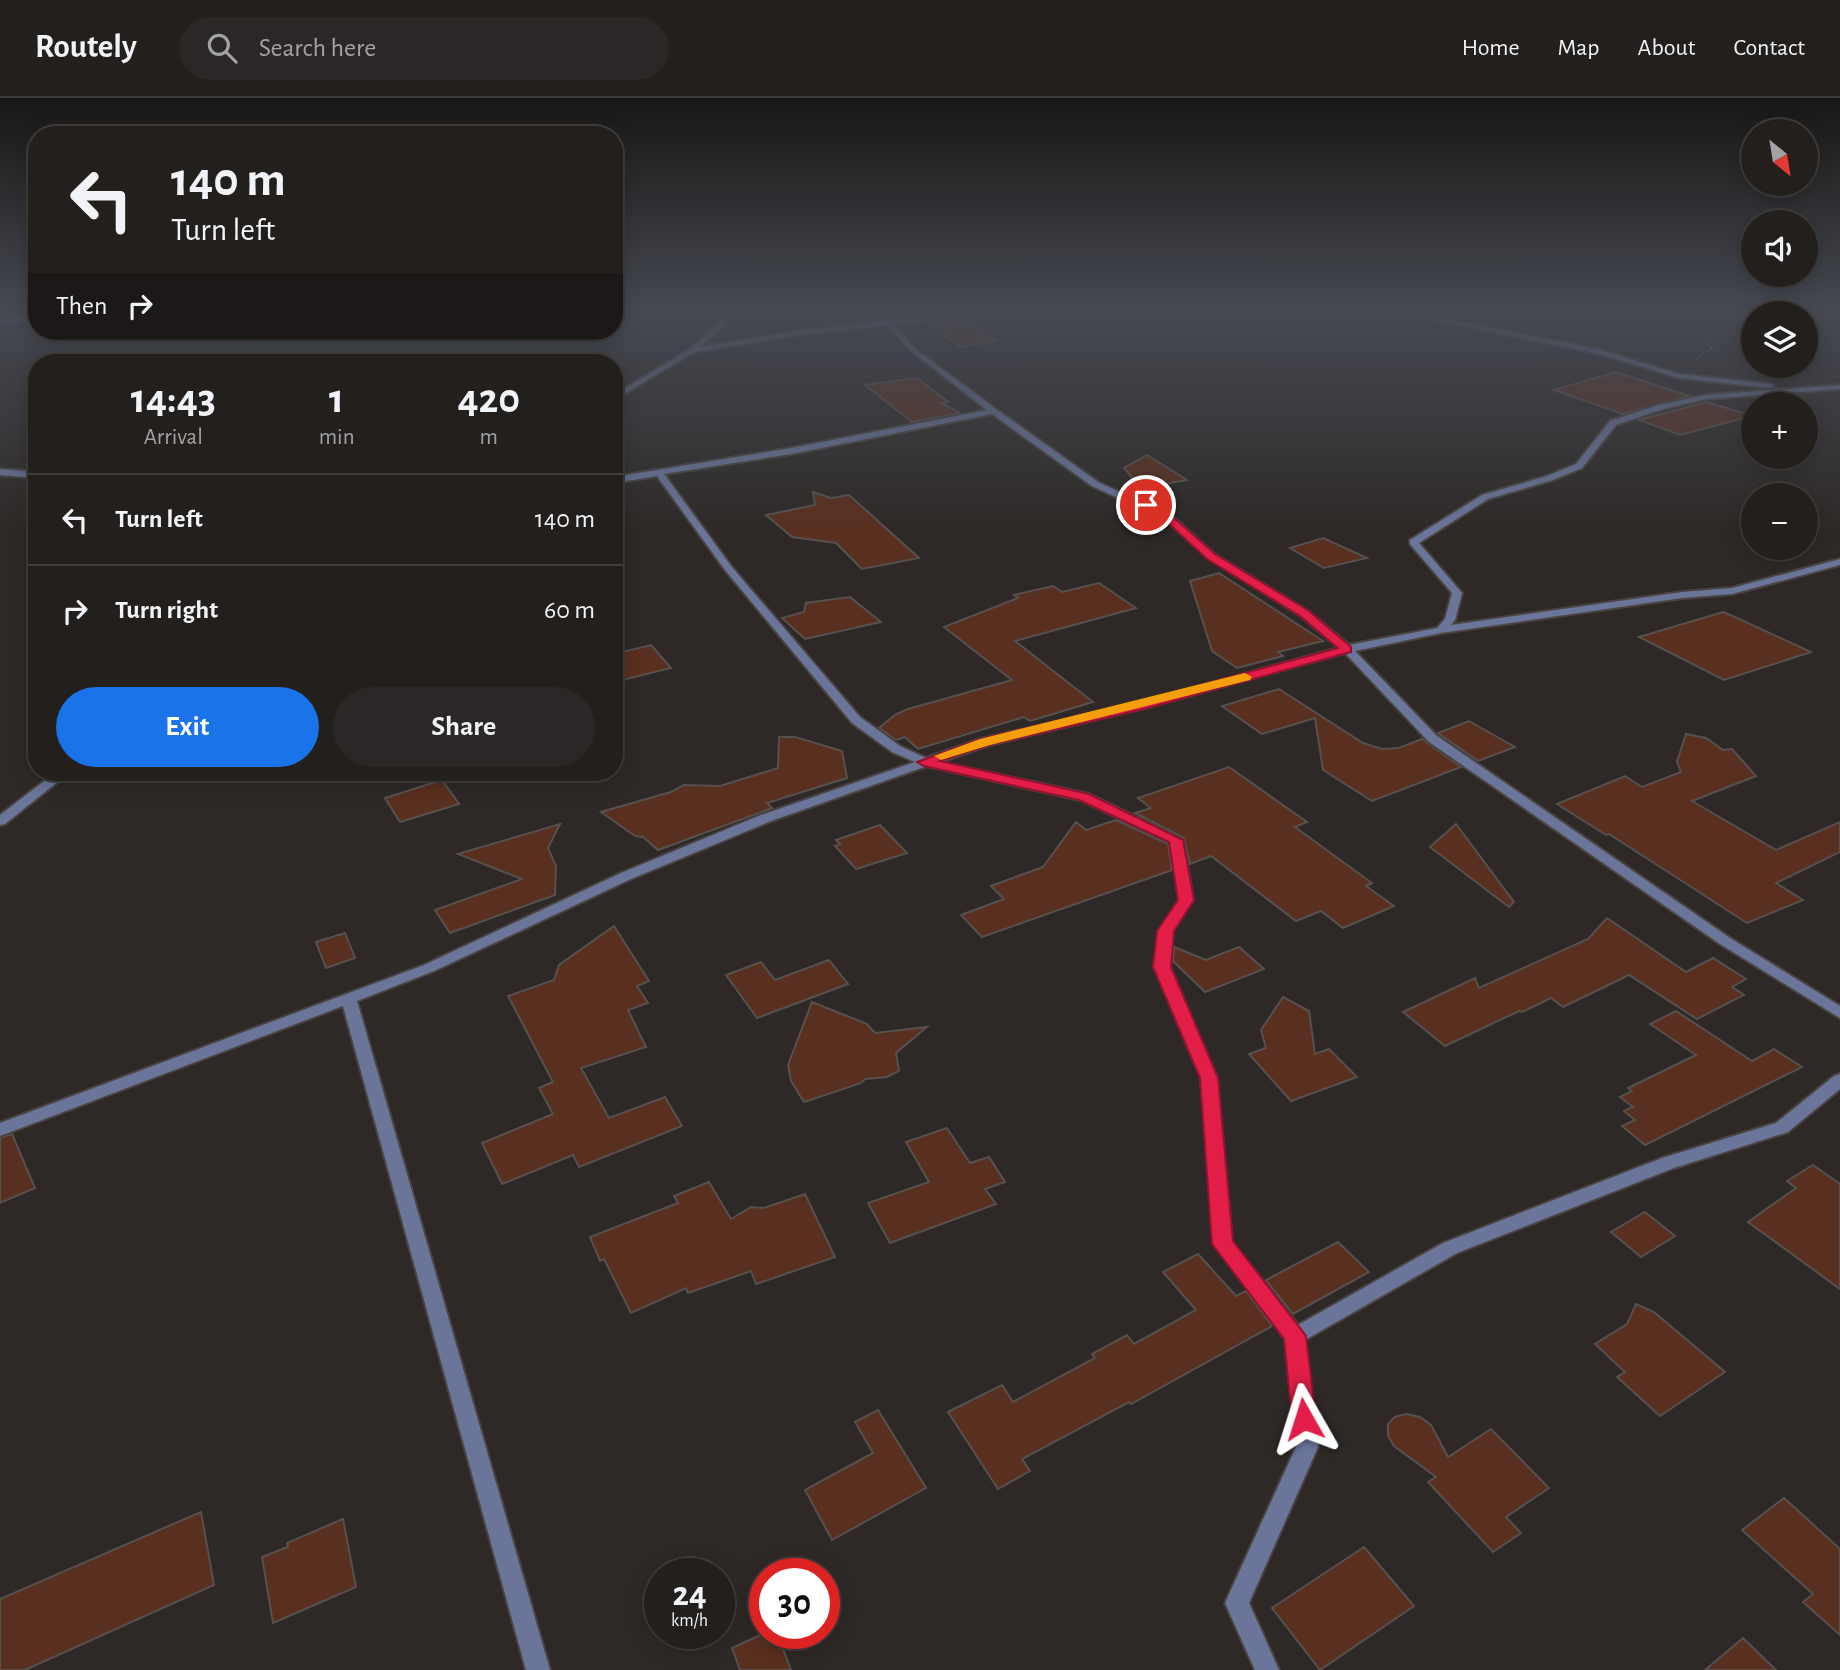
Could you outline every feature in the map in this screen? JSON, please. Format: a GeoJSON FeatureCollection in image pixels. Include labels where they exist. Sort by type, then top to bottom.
{"type":"FeatureCollection","features":[{"type":"Feature","properties":{"kind":"street"},"geometry":{"type":"LineString","coordinates":[[961,386],[1095,484],[1168,518],[1211,556],[1305,614],[1347,649],[1433,739],[1725,941],[1840,1013]]}},
{"type":"Feature","properties":{"kind":"street"},"geometry":{"type":"LineString","coordinates":[[1781,386],[1807,389]]}},
{"type":"Feature","properties":{"kind":"street"},"geometry":{"type":"LineString","coordinates":[[1441,630],[1450,620],[1457,593],[1413,542],[1485,497],[1550,478],[1579,466],[1614,423],[1661,407],[1706,397],[1840,387]]}},
{"type":"Feature","properties":{"kind":"street"},"geometry":{"type":"LineString","coordinates":[[623,479],[993,411]]}},
{"type":"Feature","properties":{"kind":"street"},"geometry":{"type":"LineString","coordinates":[[0,472],[28,474]]}},
{"type":"Feature","properties":{"kind":"street"},"geometry":{"type":"LineString","coordinates":[[659,473],[728,569],[856,720],[896,749],[924,762],[1084,797],[1176,840],[1186,900],[1166,931],[1162,967],[1209,1078],[1223,1244],[1295,1336],[1307,1447],[1237,1603],[1267,1670]]}},
{"type":"Feature","properties":{"kind":"street"},"geometry":{"type":"LineString","coordinates":[[0,1130],[429,968],[626,876],[766,818],[985,742],[1139,706],[1347,649],[1441,630],[1682,595],[1731,592],[1840,562]]}},
{"type":"Feature","properties":{"kind":"street"},"geometry":{"type":"LineString","coordinates":[[0,821],[52,781]]}},
{"type":"Feature","properties":{"kind":"street"},"geometry":{"type":"LineString","coordinates":[[349,1000],[538,1670]]}},
{"type":"Feature","properties":{"kind":"street"},"geometry":{"type":"LineString","coordinates":[[1295,1336],[1450,1248],[1668,1163],[1782,1128],[1840,1080]]}},
{"type":"Feature","properties":{"kind":"building"},"geometry":{"type":"Polygon","coordinates":[[[867,386],[928,386],[948,402],[942,403],[960,413],[912,422],[867,386]]]}},
{"type":"Feature","properties":{"kind":"building"},"geometry":{"type":"Polygon","coordinates":[[[1567,386],[1660,386],[1689,396],[1623,414],[1554,390],[1567,386]]]}},
{"type":"Feature","properties":{"kind":"building"},"geometry":{"type":"Polygon","coordinates":[[[1707,402],[1741,413],[1741,419],[1680,435],[1639,420],[1707,402]]]}},
{"type":"Feature","properties":{"kind":"building"},"geometry":{"type":"Polygon","coordinates":[[[1147,455],[1187,480],[1141,488],[1124,468],[1147,455]]]}},
{"type":"Feature","properties":{"kind":"building"},"geometry":{"type":"Polygon","coordinates":[[[813,492],[831,498],[849,495],[919,558],[862,569],[836,543],[792,537],[766,515],[815,505],[813,492]]]}},
{"type":"Feature","properties":{"kind":"building"},"geometry":{"type":"Polygon","coordinates":[[[1323,538],[1367,558],[1324,568],[1290,548],[1323,538]]]}},
{"type":"Feature","properties":{"kind":"building"},"geometry":{"type":"Polygon","coordinates":[[[1219,573],[1323,641],[1278,652],[1283,656],[1237,668],[1212,651],[1190,581],[1219,573]]]}},
{"type":"Feature","properties":{"kind":"building"},"geometry":{"type":"Polygon","coordinates":[[[1099,583],[1136,608],[1015,641],[1093,702],[1030,721],[1024,717],[918,749],[905,737],[896,740],[879,728],[896,714],[908,709],[1012,680],[944,627],[1018,598],[1014,595],[1053,586],[1062,592],[1099,583]]]}},
{"type":"Feature","properties":{"kind":"building"},"geometry":{"type":"Polygon","coordinates":[[[850,597],[881,622],[805,639],[782,618],[804,612],[806,603],[850,597]]]}},
{"type":"Feature","properties":{"kind":"building"},"geometry":{"type":"Polygon","coordinates":[[[1723,612],[1811,652],[1724,680],[1639,637],[1723,612]]]}},
{"type":"Feature","properties":{"kind":"building"},"geometry":{"type":"Polygon","coordinates":[[[651,645],[671,668],[623,680],[623,652],[651,645]]]}},
{"type":"Feature","properties":{"kind":"building"},"geometry":{"type":"Polygon","coordinates":[[[1279,689],[1363,743],[1382,749],[1399,748],[1422,739],[1461,767],[1372,801],[1323,770],[1315,718],[1262,734],[1222,706],[1279,689]]]}},
{"type":"Feature","properties":{"kind":"building"},"geometry":{"type":"Polygon","coordinates":[[[1469,721],[1515,747],[1478,761],[1438,733],[1469,721]]]}},
{"type":"Feature","properties":{"kind":"building"},"geometry":{"type":"Polygon","coordinates":[[[1686,734],[1706,738],[1723,750],[1732,749],[1756,776],[1692,801],[1776,850],[1840,822],[1840,852],[1776,883],[1803,900],[1747,923],[1609,834],[1606,835],[1557,804],[1625,776],[1642,787],[1681,772],[1677,762],[1686,734]]]}},
{"type":"Feature","properties":{"kind":"building"},"geometry":{"type":"Polygon","coordinates":[[[779,737],[795,737],[842,751],[847,778],[767,803],[772,808],[658,850],[643,837],[635,836],[601,812],[671,792],[684,785],[720,786],[778,768],[779,737]]]}},
{"type":"Feature","properties":{"kind":"building"},"geometry":{"type":"Polygon","coordinates":[[[1229,767],[1307,822],[1295,827],[1372,883],[1366,886],[1394,906],[1343,928],[1321,911],[1296,921],[1211,856],[1190,864],[1184,838],[1135,813],[1151,808],[1138,798],[1229,767]]]}},
{"type":"Feature","properties":{"kind":"building"},"geometry":{"type":"Polygon","coordinates":[[[443,781],[459,804],[400,822],[385,798],[443,781]]]}},
{"type":"Feature","properties":{"kind":"building"},"geometry":{"type":"Polygon","coordinates":[[[1116,820],[1168,844],[1172,870],[982,937],[961,915],[1004,899],[991,886],[1043,867],[1076,822],[1086,830],[1116,820]]]}},
{"type":"Feature","properties":{"kind":"building"},"geometry":{"type":"Polygon","coordinates":[[[560,824],[548,848],[556,866],[555,895],[450,933],[435,910],[522,879],[458,854],[560,824]]]}},
{"type":"Feature","properties":{"kind":"building"},"geometry":{"type":"Polygon","coordinates":[[[1456,824],[1514,902],[1509,907],[1430,847],[1456,824]]]}},
{"type":"Feature","properties":{"kind":"building"},"geometry":{"type":"Polygon","coordinates":[[[880,825],[907,853],[856,869],[835,846],[840,844],[836,840],[880,825]]]}},
{"type":"Feature","properties":{"kind":"building"},"geometry":{"type":"Polygon","coordinates":[[[1607,918],[1686,972],[1713,958],[1746,979],[1732,987],[1744,995],[1697,1019],[1629,975],[1563,1007],[1551,998],[1445,1046],[1403,1012],[1475,978],[1479,988],[1588,939],[1607,918]]]}},
{"type":"Feature","properties":{"kind":"building"},"geometry":{"type":"Polygon","coordinates":[[[614,926],[649,981],[637,986],[648,1003],[628,1010],[646,1047],[581,1068],[609,1118],[665,1097],[682,1126],[579,1167],[573,1155],[502,1184],[482,1143],[553,1114],[539,1088],[553,1082],[508,996],[554,980],[559,965],[614,926]]]}},
{"type":"Feature","properties":{"kind":"building"},"geometry":{"type":"Polygon","coordinates":[[[345,933],[355,958],[326,968],[316,942],[345,933]]]}},
{"type":"Feature","properties":{"kind":"building"},"geometry":{"type":"Polygon","coordinates":[[[1174,947],[1206,960],[1239,947],[1264,969],[1205,992],[1173,961],[1174,947]]]}},
{"type":"Feature","properties":{"kind":"building"},"geometry":{"type":"Polygon","coordinates":[[[829,960],[848,984],[757,1018],[726,975],[761,962],[775,980],[829,960]]]}},
{"type":"Feature","properties":{"kind":"building"},"geometry":{"type":"Polygon","coordinates":[[[1283,997],[1309,1011],[1315,1054],[1329,1049],[1357,1077],[1291,1101],[1249,1054],[1266,1048],[1261,1030],[1283,997]]]}},
{"type":"Feature","properties":{"kind":"building"},"geometry":{"type":"Polygon","coordinates":[[[812,1002],[867,1024],[875,1033],[927,1027],[896,1053],[899,1071],[887,1077],[865,1079],[861,1083],[804,1102],[791,1081],[788,1065],[812,1002]]]}},
{"type":"Feature","properties":{"kind":"building"},"geometry":{"type":"Polygon","coordinates":[[[1676,1011],[1752,1061],[1774,1049],[1802,1067],[1645,1145],[1622,1126],[1635,1120],[1624,1111],[1633,1107],[1620,1097],[1632,1091],[1628,1088],[1696,1055],[1650,1024],[1676,1011]]]}},
{"type":"Feature","properties":{"kind":"building"},"geometry":{"type":"Polygon","coordinates":[[[947,1128],[970,1163],[989,1157],[1005,1182],[985,1189],[996,1204],[890,1243],[868,1203],[929,1182],[906,1142],[947,1128]]]}},
{"type":"Feature","properties":{"kind":"building"},"geometry":{"type":"Polygon","coordinates":[[[12,1134],[35,1188],[0,1203],[0,1138],[12,1134]]]}},
{"type":"Feature","properties":{"kind":"building"},"geometry":{"type":"Polygon","coordinates":[[[1813,1165],[1840,1184],[1840,1289],[1748,1222],[1796,1188],[1787,1181],[1813,1165]]]}},
{"type":"Feature","properties":{"kind":"building"},"geometry":{"type":"Polygon","coordinates":[[[709,1182],[731,1219],[751,1207],[764,1208],[805,1194],[835,1257],[756,1284],[751,1271],[688,1293],[686,1288],[631,1313],[604,1259],[600,1261],[590,1237],[678,1203],[674,1196],[709,1182]]]}},
{"type":"Feature","properties":{"kind":"building"},"geometry":{"type":"Polygon","coordinates":[[[1645,1212],[1675,1236],[1641,1257],[1611,1232],[1645,1212]]]}},
{"type":"Feature","properties":{"kind":"building"},"geometry":{"type":"Polygon","coordinates":[[[1338,1242],[1369,1272],[1293,1314],[1266,1280],[1338,1242]]]}},
{"type":"Feature","properties":{"kind":"building"},"geometry":{"type":"Polygon","coordinates":[[[1198,1254],[1236,1296],[1246,1291],[1272,1326],[1131,1404],[1129,1402],[1022,1459],[1030,1471],[998,1489],[948,1412],[1002,1385],[1013,1402],[1095,1358],[1092,1354],[1127,1335],[1134,1344],[1196,1310],[1163,1272],[1198,1254]]]}},
{"type":"Feature","properties":{"kind":"building"},"geometry":{"type":"Polygon","coordinates":[[[1636,1304],[1654,1312],[1725,1372],[1660,1416],[1617,1377],[1625,1372],[1595,1344],[1627,1324],[1636,1304]]]}},
{"type":"Feature","properties":{"kind":"building"},"geometry":{"type":"Polygon","coordinates":[[[878,1410],[926,1488],[832,1540],[805,1490],[873,1453],[855,1422],[878,1410]]]}},
{"type":"Feature","properties":{"kind":"building"},"geometry":{"type":"Polygon","coordinates":[[[1406,1414],[1420,1417],[1431,1425],[1448,1457],[1491,1429],[1549,1488],[1506,1517],[1521,1533],[1493,1552],[1428,1482],[1436,1477],[1394,1446],[1388,1436],[1388,1424],[1395,1417],[1406,1414]]]}},
{"type":"Feature","properties":{"kind":"building"},"geometry":{"type":"Polygon","coordinates":[[[1784,1498],[1840,1549],[1840,1635],[1803,1602],[1813,1594],[1742,1530],[1784,1498]]]}},
{"type":"Feature","properties":{"kind":"building"},"geometry":{"type":"Polygon","coordinates":[[[201,1512],[214,1585],[25,1670],[0,1670],[0,1599],[201,1512]]]}},
{"type":"Feature","properties":{"kind":"building"},"geometry":{"type":"Polygon","coordinates":[[[343,1519],[356,1587],[273,1623],[262,1557],[343,1519]]]}},
{"type":"Feature","properties":{"kind":"building"},"geometry":{"type":"Polygon","coordinates":[[[1364,1547],[1414,1606],[1320,1670],[1272,1608],[1364,1547]]]}},
{"type":"Feature","properties":{"kind":"building"},"geometry":{"type":"Polygon","coordinates":[[[1743,1638],[1776,1670],[1705,1670],[1743,1638]]]}},
{"type":"Feature","properties":{"kind":"building"},"geometry":{"type":"Polygon","coordinates":[[[749,1640],[749,1649],[783,1649],[791,1670],[740,1670],[732,1649],[749,1640]]]}},
{"type":"Feature","properties":{"kind":"slow traffic"},"geometry":{"type":"LineString","coordinates":[[941,756],[985,742],[1139,706],[1245,677]]}},
{"type":"Feature","properties":{"kind":"route"},"geometry":{"type":"LineString","coordinates":[[1146,505],[1168,518],[1211,556],[1305,614],[1347,649],[1139,706],[985,742],[924,762],[1084,797],[1176,840],[1186,900],[1166,931],[1162,967],[1209,1078],[1223,1244],[1295,1336],[1304,1419]]}}]}
